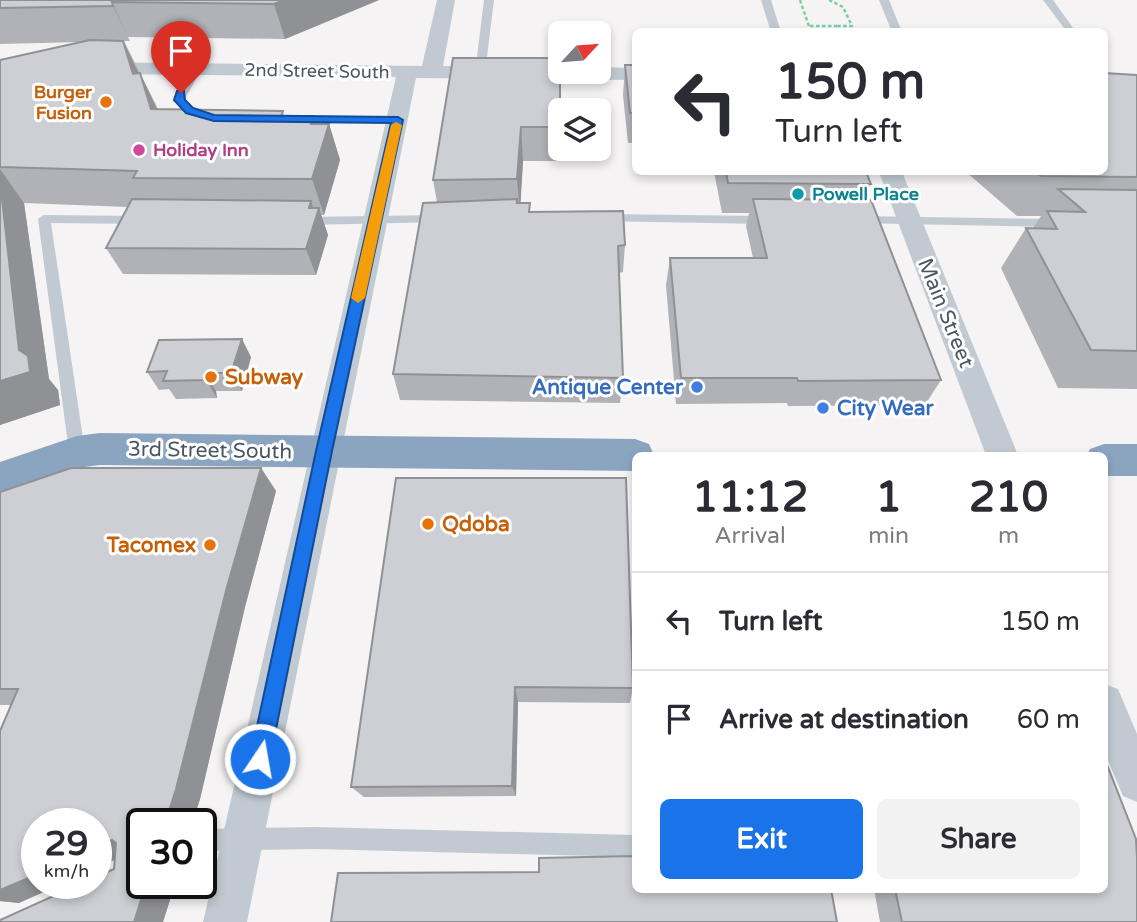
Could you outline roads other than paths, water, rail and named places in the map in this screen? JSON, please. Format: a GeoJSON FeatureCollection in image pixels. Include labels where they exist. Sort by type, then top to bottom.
{"type":"FeatureCollection","features":[{"type":"Feature","properties":{"kind":"highway","name":"3rd Street South"},"geometry":{"type":"LineString","coordinates":[[0,478],[77,452],[122,448],[632,455]]}},
{"type":"Feature","properties":{"kind":"highway"},"geometry":{"type":"LineString","coordinates":[[1108,460],[1137,460]]}},
{"type":"Feature","properties":{"kind":"street"},"geometry":{"type":"LineString","coordinates":[[225,922],[324,451],[398,120],[446,0]]}},
{"type":"Feature","properties":{"kind":"street","name":"2nd Street South"},"geometry":{"type":"LineString","coordinates":[[76,68],[632,74]]}},
{"type":"Feature","properties":{"kind":"street","name":"Main Street"},"geometry":{"type":"LineString","coordinates":[[891,175],[1001,452]]}},
{"type":"Feature","properties":{"kind":"street"},"geometry":{"type":"LineString","coordinates":[[1108,713],[1137,782]]}},
{"type":"Feature","properties":{"kind":"lane"},"geometry":{"type":"LineString","coordinates":[[480,73],[489,0]]}},
{"type":"Feature","properties":{"kind":"lane"},"geometry":{"type":"LineString","coordinates":[[766,0],[775,28]]}},
{"type":"Feature","properties":{"kind":"lane"},"geometry":{"type":"LineString","coordinates":[[884,0],[895,28]]}},
{"type":"Feature","properties":{"kind":"lane"},"geometry":{"type":"LineString","coordinates":[[1048,0],[1069,28]]}},
{"type":"Feature","properties":{"kind":"lane"},"geometry":{"type":"LineString","coordinates":[[197,68],[181,93],[180,100],[190,110],[221,119]]}},
{"type":"Feature","properties":{"kind":"lane"},"geometry":{"type":"LineString","coordinates":[[280,119],[398,120]]}},
{"type":"Feature","properties":{"kind":"lane"},"geometry":{"type":"LineString","coordinates":[[586,218],[777,220]]}},
{"type":"Feature","properties":{"kind":"lane"},"geometry":{"type":"LineString","coordinates":[[77,452],[44,219],[153,220]]}},
{"type":"Feature","properties":{"kind":"lane"},"geometry":{"type":"LineString","coordinates":[[289,221],[461,219]]}},
{"type":"Feature","properties":{"kind":"lane"},"geometry":{"type":"LineString","coordinates":[[845,220],[1070,223]]}},
{"type":"Feature","properties":{"kind":"lane"},"geometry":{"type":"LineString","coordinates":[[217,839],[632,846]]}},
{"type":"Feature","properties":{"kind":"place","name":"Burger Fusion"},"geometry":{"type":"Point","coordinates":[106,102]}},
{"type":"Feature","properties":{"kind":"place","name":"Holiday Inn"},"geometry":{"type":"Point","coordinates":[139,150]}},
{"type":"Feature","properties":{"kind":"place","name":"Powell Place"},"geometry":{"type":"Point","coordinates":[798,194]}},
{"type":"Feature","properties":{"kind":"place","name":"Subway"},"geometry":{"type":"Point","coordinates":[211,377]}},
{"type":"Feature","properties":{"kind":"place","name":"Antique Center"},"geometry":{"type":"Point","coordinates":[697,387]}},
{"type":"Feature","properties":{"kind":"place","name":"City Wear"},"geometry":{"type":"Point","coordinates":[823,408]}},
{"type":"Feature","properties":{"kind":"place","name":"Qdoba"},"geometry":{"type":"Point","coordinates":[428,524]}},
{"type":"Feature","properties":{"kind":"place","name":"Tacomex"},"geometry":{"type":"Point","coordinates":[210,545]}}]}
